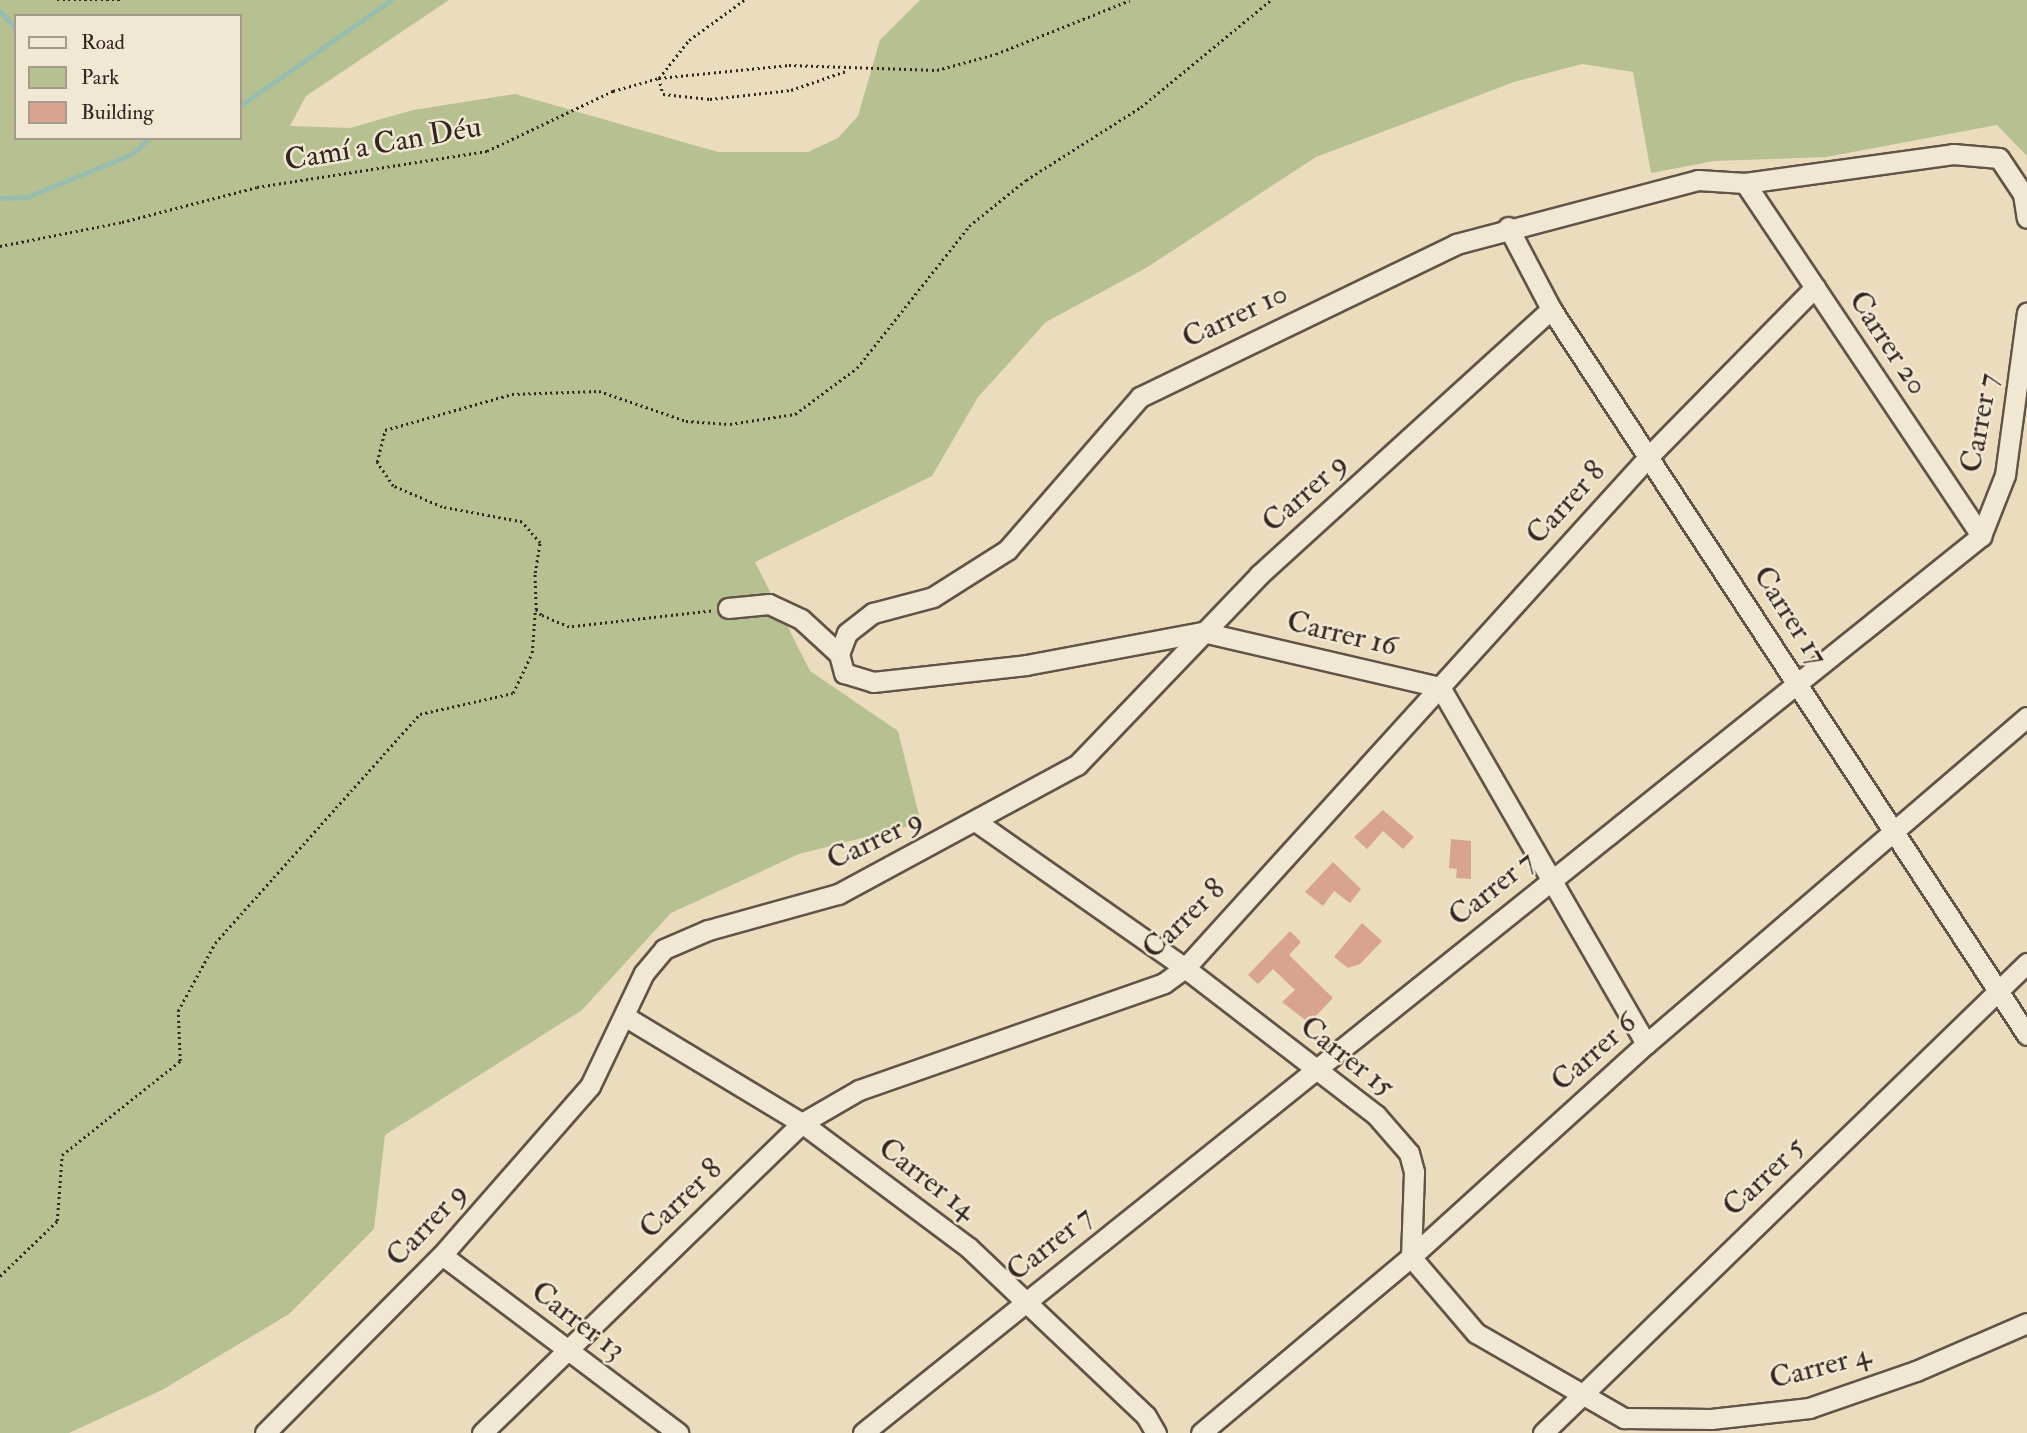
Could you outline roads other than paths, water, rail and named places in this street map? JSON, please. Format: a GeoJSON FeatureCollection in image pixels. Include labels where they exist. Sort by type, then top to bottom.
{"type":"FeatureCollection","features":[{"type":"Feature","properties":{"kind":"street"},"geometry":{"type":"LineString","coordinates":[[1745,183],[1953,153],[1998,158],[2024,194],[2027,218]]}},
{"type":"Feature","properties":{"kind":"street","name":"Carrer 10"},"geometry":{"type":"LineString","coordinates":[[839,654],[847,634],[873,613],[933,597],[1007,550],[1140,397],[1456,244],[1508,227],[1699,180],[1745,183]]}},
{"type":"Feature","properties":{"kind":"street","name":"Carrer 20"},"geometry":{"type":"LineString","coordinates":[[1745,183],[1980,536]]}},
{"type":"Feature","properties":{"kind":"street","name":"Carrer 17"},"geometry":{"type":"LineString","coordinates":[[1508,227],[1551,309],[1651,454],[1891,833],[2027,1035]]}},
{"type":"Feature","properties":{"kind":"street","name":"Carrer 8"},"geometry":{"type":"LineString","coordinates":[[482,1433],[802,1123],[859,1090],[1164,983],[1185,968],[1651,454],[1815,287]]}},
{"type":"Feature","properties":{"kind":"street","name":"Carrer 9"},"geometry":{"type":"LineString","coordinates":[[265,1433],[442,1255],[590,1086],[626,1017],[644,973],[664,948],[708,930],[838,894],[978,822],[1077,765],[1203,632],[1551,309]]}},
{"type":"Feature","properties":{"kind":"street","name":"Carrer 7"},"geometry":{"type":"LineString","coordinates":[[863,1433],[1980,536],[2005,475],[2027,313]]}},
{"type":"Feature","properties":{"kind":"street"},"geometry":{"type":"LineString","coordinates":[[728,608],[769,604],[801,619],[839,654]]}},
{"type":"Feature","properties":{"kind":"street","name":"Carrer 16"},"geometry":{"type":"LineString","coordinates":[[839,654],[844,673],[873,682],[1026,665],[1203,632],[1440,687]]}},
{"type":"Feature","properties":{"kind":"street"},"geometry":{"type":"LineString","coordinates":[[1440,687],[1549,881],[1646,1044]]}},
{"type":"Feature","properties":{"kind":"street","name":"Carrer 6"},"geometry":{"type":"LineString","coordinates":[[1201,1433],[1411,1257],[1646,1044],[2027,717]]}},
{"type":"Feature","properties":{"kind":"street","name":"Carrer 15"},"geometry":{"type":"LineString","coordinates":[[978,822],[1185,968],[1376,1115],[1409,1153],[1414,1172],[1411,1257]]}},
{"type":"Feature","properties":{"kind":"street","name":"Carrer 5"},"geometry":{"type":"LineString","coordinates":[[1543,1433],[2027,963]]}},
{"type":"Feature","properties":{"kind":"street","name":"Carrer 14"},"geometry":{"type":"LineString","coordinates":[[626,1017],[802,1123],[968,1247],[1029,1299],[1146,1416],[1156,1433]]}},
{"type":"Feature","properties":{"kind":"street","name":"Carrer 13"},"geometry":{"type":"LineString","coordinates":[[442,1255],[678,1433]]}},
{"type":"Feature","properties":{"kind":"street"},"geometry":{"type":"LineString","coordinates":[[1411,1257],[1476,1333],[1581,1396]]}},
{"type":"Feature","properties":{"kind":"street","name":"Carrer 4"},"geometry":{"type":"LineString","coordinates":[[1581,1396],[1624,1418],[1711,1419],[1809,1408],[1916,1371],[2027,1323]]}},
{"type":"Feature","properties":{"kind":"waterway"},"geometry":{"type":"LineString","coordinates":[[242,105],[391,0]]}},
{"type":"Feature","properties":{"kind":"waterway"},"geometry":{"type":"LineString","coordinates":[[0,11],[14,27]]}},
{"type":"Feature","properties":{"kind":"waterway"},"geometry":{"type":"LineString","coordinates":[[0,198],[27,197],[132,154],[147,140]]}}]}
